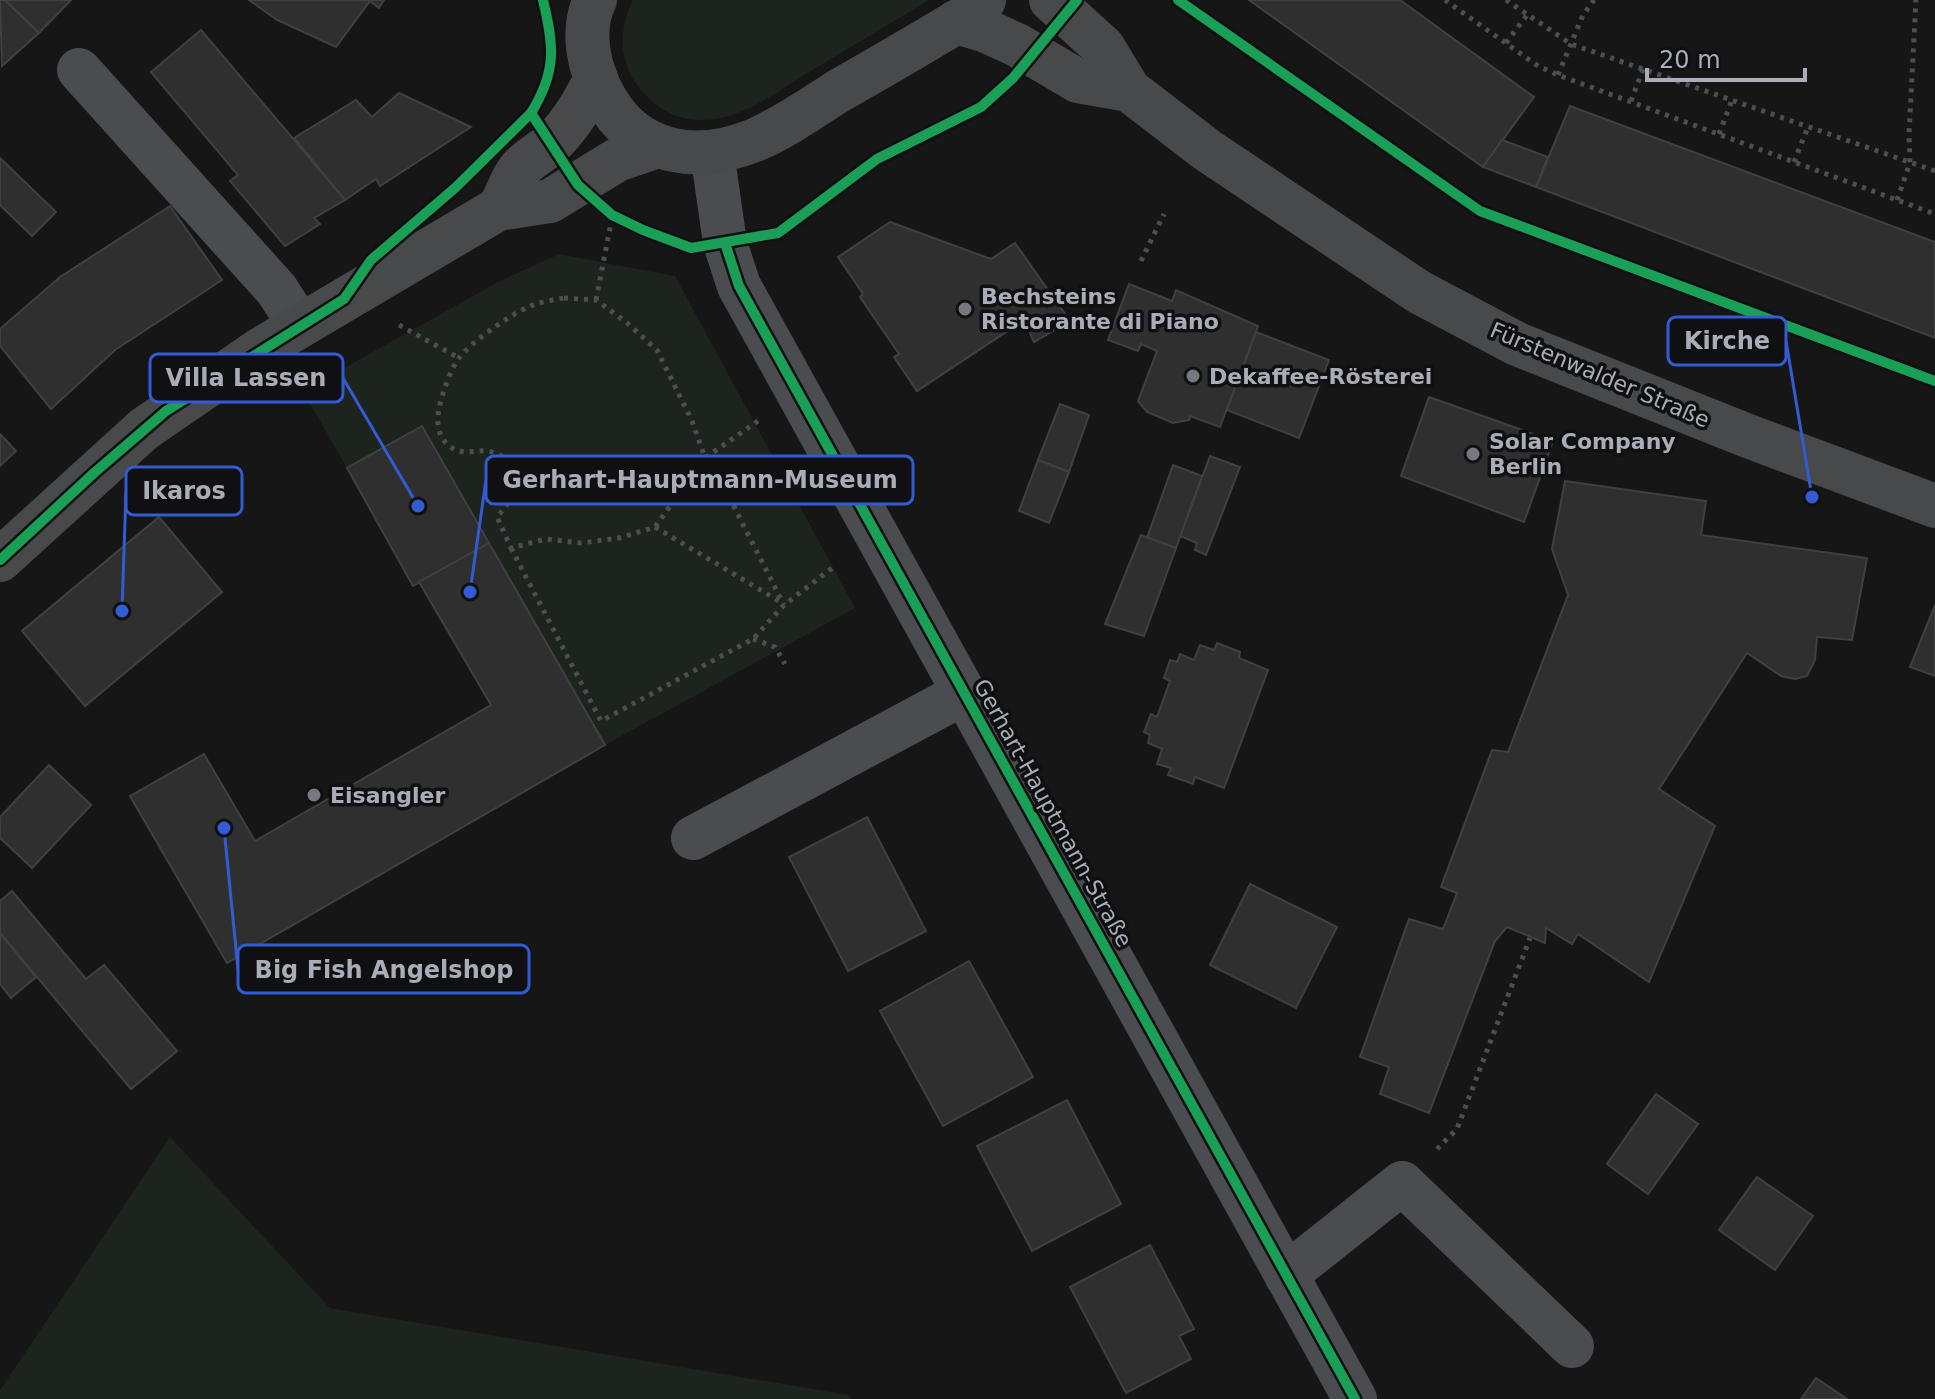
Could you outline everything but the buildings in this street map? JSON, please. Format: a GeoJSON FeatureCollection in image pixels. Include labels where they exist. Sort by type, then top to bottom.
{"type":"FeatureCollection","features":[{"type":"Feature","properties":{"kind":"main road"},"geometry":{"type":"LineString","coordinates":[[595,0],[588,27],[588,47],[596,78],[620,120],[638,137],[658,146],[688,152],[712,152],[759,138],[970,11]]}},
{"type":"Feature","properties":{"kind":"main road","name":"Fürstenwalder Straße"},"geometry":{"type":"LineString","coordinates":[[1051,0],[1103,47],[1129,90],[1207,150],[1419,292],[1517,344],[1935,506]]}},
{"type":"Feature","properties":{"kind":"main road","name":"Fürstenwalder Straße"},"geometry":{"type":"LineString","coordinates":[[970,11],[984,30],[1017,45],[1078,81],[1129,90]]}},
{"type":"Feature","properties":{"kind":"main road"},"geometry":{"type":"LineString","coordinates":[[0,560],[166,411],[300,326],[498,209],[505,201],[516,173],[536,153],[551,144],[577,115],[596,78]]}},
{"type":"Feature","properties":{"kind":"main road"},"geometry":{"type":"LineString","coordinates":[[498,209],[550,201],[617,160],[658,146]]}},
{"type":"Feature","properties":{"kind":"street"},"geometry":{"type":"LineString","coordinates":[[79,70],[277,290],[300,326]]}},
{"type":"Feature","properties":{"kind":"street","name":"Gerhart-Hauptmann-Straße"},"geometry":{"type":"LineString","coordinates":[[712,152],[725,243],[739,286],[1355,1399]]}},
{"type":"Feature","properties":{"kind":"street"},"geometry":{"type":"LineString","coordinates":[[693,838],[964,693]]}},
{"type":"Feature","properties":{"kind":"street"},"geometry":{"type":"LineString","coordinates":[[1286,1275],[1402,1183],[1572,1346]]}},
{"type":"Feature","properties":{"kind":"path"},"geometry":{"type":"LineString","coordinates":[[1445,0],[1538,66],[1558,75],[1935,214]]}},
{"type":"Feature","properties":{"kind":"path"},"geometry":{"type":"LineString","coordinates":[[1506,0],[1571,44],[1935,171]]}},
{"type":"Feature","properties":{"kind":"path"},"geometry":{"type":"LineString","coordinates":[[1558,75],[1583,15],[1594,0]]}},
{"type":"Feature","properties":{"kind":"path"},"geometry":{"type":"LineString","coordinates":[[1897,200],[1910,163],[1916,0]]}},
{"type":"Feature","properties":{"kind":"path"},"geometry":{"type":"LineString","coordinates":[[1506,43],[1527,15]]}},
{"type":"Feature","properties":{"kind":"path"},"geometry":{"type":"LineString","coordinates":[[1630,102],[1643,69]]}},
{"type":"Feature","properties":{"kind":"path"},"geometry":{"type":"LineString","coordinates":[[1719,134],[1732,100]]}},
{"type":"Feature","properties":{"kind":"path"},"geometry":{"type":"LineString","coordinates":[[1794,162],[1808,127]]}},
{"type":"Feature","properties":{"kind":"path"},"geometry":{"type":"LineString","coordinates":[[1141,261],[1164,214]]}},
{"type":"Feature","properties":{"kind":"path"},"geometry":{"type":"LineString","coordinates":[[596,300],[612,215]]}},
{"type":"Feature","properties":{"kind":"path"},"geometry":{"type":"LineString","coordinates":[[784,605],[725,489],[705,458],[692,421],[657,350],[626,322],[596,300],[564,298],[530,306],[502,322],[459,358],[440,400],[436,423],[445,442],[462,452],[489,449],[506,456],[519,474],[516,494],[497,517],[601,721],[753,639],[784,605],[831,568],[881,545]]}},
{"type":"Feature","properties":{"kind":"path"},"geometry":{"type":"LineString","coordinates":[[388,317],[405,330],[459,358]]}},
{"type":"Feature","properties":{"kind":"path"},"geometry":{"type":"LineString","coordinates":[[511,548],[546,539],[581,543],[619,538],[655,527],[705,458],[797,393]]}},
{"type":"Feature","properties":{"kind":"path"},"geometry":{"type":"LineString","coordinates":[[655,527],[784,605]]}},
{"type":"Feature","properties":{"kind":"path"},"geometry":{"type":"LineString","coordinates":[[753,639],[775,647],[785,664]]}},
{"type":"Feature","properties":{"kind":"path"},"geometry":{"type":"LineString","coordinates":[[1402,1183],[1457,1129],[1530,938]]}},
{"type":"Feature","properties":{"kind":"shaded area"},"geometry":{"type":"Polygon","coordinates":[[[633,0],[929,0],[762,101],[720,118],[694,120],[659,107],[631,76],[624,55],[623,32],[633,0]]]}},
{"type":"Feature","properties":{"kind":"shaded area"},"geometry":{"type":"Polygon","coordinates":[[[559,254],[675,276],[855,608],[605,745],[423,426],[347,468],[303,391],[500,281],[559,254]]]}},
{"type":"Feature","properties":{"kind":"shaded area"},"geometry":{"type":"Polygon","coordinates":[[[170,1137],[330,1308],[848,1395],[852,1399],[0,1399],[0,1390],[170,1137]]]}},
{"type":"Feature","properties":{"kind":"cycle path"},"geometry":{"type":"LineString","coordinates":[[543,0],[551,58],[545,84],[531,113],[578,185],[612,215],[691,248],[778,233],[877,159],[981,107],[1013,78],[1077,0]]}},
{"type":"Feature","properties":{"kind":"cycle path"},"geometry":{"type":"LineString","coordinates":[[1178,0],[1480,211],[1935,381]]}},
{"type":"Feature","properties":{"kind":"cycle path"},"geometry":{"type":"LineString","coordinates":[[0,560],[166,411],[344,299],[371,260],[455,188],[531,113]]}},
{"type":"Feature","properties":{"kind":"cycle path"},"geometry":{"type":"LineString","coordinates":[[725,243],[739,286],[1355,1399]]}},
{"type":"Feature","properties":{"kind":"place","name":"Bechsteins Ristorante di Piano"},"geometry":{"type":"Point","coordinates":[965,309]}},
{"type":"Feature","properties":{"kind":"place","name":"Dekaffee-Rösterei"},"geometry":{"type":"Point","coordinates":[1193,376]}},
{"type":"Feature","properties":{"kind":"place","name":"Solar Company Berlin"},"geometry":{"type":"Point","coordinates":[1473,454]}},
{"type":"Feature","properties":{"kind":"place","name":"Kirche"},"geometry":{"type":"Point","coordinates":[1812,497]}},
{"type":"Feature","properties":{"kind":"place","name":"Villa Lassen"},"geometry":{"type":"Point","coordinates":[418,506]}},
{"type":"Feature","properties":{"kind":"place","name":"Gerhart-Hauptmann-Museum"},"geometry":{"type":"Point","coordinates":[470,592]}},
{"type":"Feature","properties":{"kind":"place","name":"Ikaros"},"geometry":{"type":"Point","coordinates":[122,611]}},
{"type":"Feature","properties":{"kind":"place","name":"Eisangler"},"geometry":{"type":"Point","coordinates":[314,795]}},
{"type":"Feature","properties":{"kind":"place","name":"Big Fish Angelshop"},"geometry":{"type":"Point","coordinates":[224,828]}}]}
